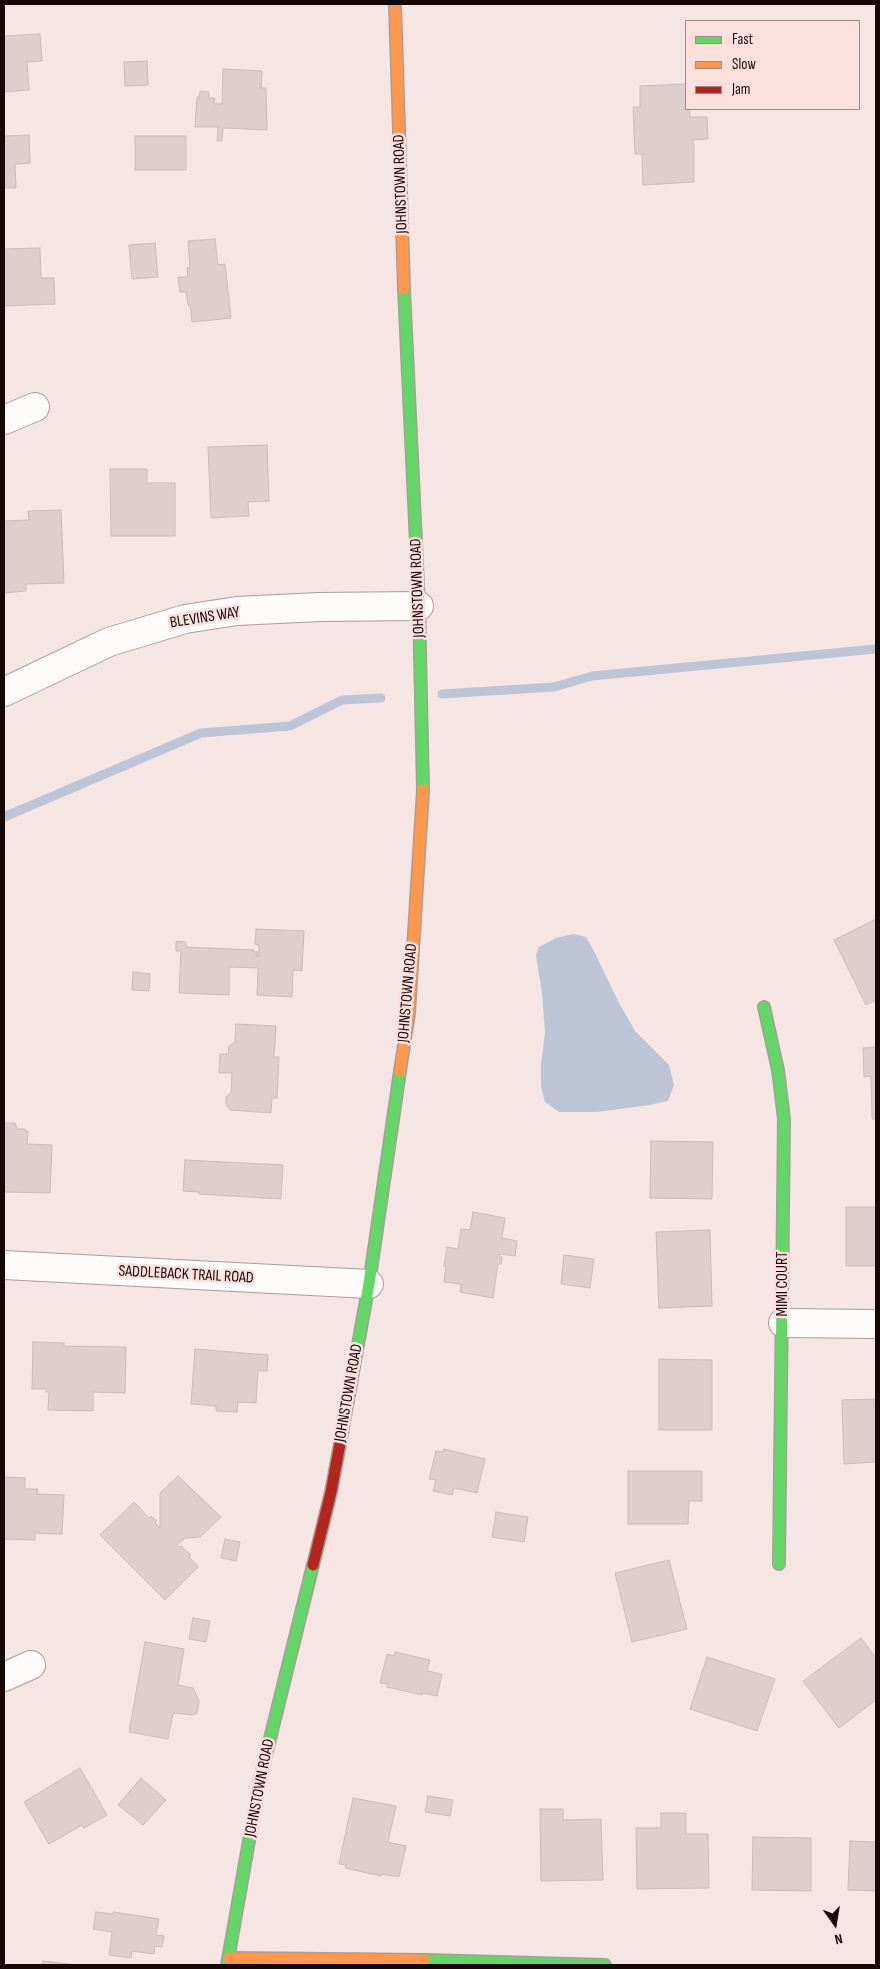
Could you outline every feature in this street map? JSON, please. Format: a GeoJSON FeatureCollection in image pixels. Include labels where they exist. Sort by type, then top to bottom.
{"type":"FeatureCollection","features":[{"type":"Feature","properties":{"kind":"main road","name":"JOHNSTOWN ROAD"},"geometry":{"type":"LineString","coordinates":[[228,1962],[260,1779],[331,1492],[369,1284],[409,1013],[424,781],[419,606],[404,280],[395,4]]}},
{"type":"Feature","properties":{"kind":"main road","name":"MIMI COURT"},"geometry":{"type":"LineString","coordinates":[[764,1007],[778,1070],[784,1119],[779,1564]]}},
{"type":"Feature","properties":{"kind":"main road"},"geometry":{"type":"LineString","coordinates":[[228,1962],[472,1960],[604,1965]]}},
{"type":"Feature","properties":{"kind":"street"},"geometry":{"type":"LineString","coordinates":[[4,420],[35,407]]}},
{"type":"Feature","properties":{"kind":"street","name":"BLEVINS WAY"},"geometry":{"type":"LineString","coordinates":[[4,692],[109,642],[185,619],[236,611],[319,607],[419,606]]}},
{"type":"Feature","properties":{"kind":"street","name":"SADDLEBACK TRAIL ROAD"},"geometry":{"type":"LineString","coordinates":[[4,1265],[369,1284]]}},
{"type":"Feature","properties":{"kind":"street"},"geometry":{"type":"LineString","coordinates":[[783,1323],[876,1324]]}},
{"type":"Feature","properties":{"kind":"street"},"geometry":{"type":"LineString","coordinates":[[4,1677],[31,1665]]}},
{"type":"Feature","properties":{"kind":"water"},"geometry":{"type":"Polygon","coordinates":[[[573,934],[586,937],[635,1031],[669,1065],[674,1085],[668,1101],[597,1112],[559,1112],[545,1102],[541,1087],[541,1064],[545,1033],[542,993],[536,955],[539,947],[556,938],[573,934]]]}},
{"type":"Feature","properties":{"kind":"building"},"geometry":{"type":"Polygon","coordinates":[[[40,34],[42,61],[27,62],[29,90],[4,92],[4,36],[40,34]]]}},
{"type":"Feature","properties":{"kind":"building"},"geometry":{"type":"Polygon","coordinates":[[[147,61],[148,85],[125,86],[124,62],[147,61]]]}},
{"type":"Feature","properties":{"kind":"building"},"geometry":{"type":"Polygon","coordinates":[[[223,69],[262,71],[261,88],[266,88],[267,130],[223,128],[222,141],[217,141],[218,127],[195,127],[197,97],[199,98],[200,91],[209,92],[209,98],[215,98],[214,104],[222,104],[223,69]]]}},
{"type":"Feature","properties":{"kind":"building"},"geometry":{"type":"Polygon","coordinates":[[[685,84],[685,110],[690,110],[690,117],[707,117],[708,139],[692,140],[694,145],[694,182],[643,185],[642,154],[635,154],[633,107],[640,107],[640,86],[685,84]]]}},
{"type":"Feature","properties":{"kind":"building"},"geometry":{"type":"Polygon","coordinates":[[[29,135],[30,163],[15,164],[16,188],[4,188],[4,136],[29,135]]]}},
{"type":"Feature","properties":{"kind":"building"},"geometry":{"type":"Polygon","coordinates":[[[135,136],[186,136],[186,170],[135,170],[135,136]]]}},
{"type":"Feature","properties":{"kind":"building"},"geometry":{"type":"Polygon","coordinates":[[[215,239],[218,265],[225,264],[231,318],[192,322],[186,292],[180,292],[178,277],[188,277],[187,268],[190,267],[188,241],[215,239]]]}},
{"type":"Feature","properties":{"kind":"building"},"geometry":{"type":"Polygon","coordinates":[[[155,243],[158,277],[132,279],[129,245],[155,243]]]}},
{"type":"Feature","properties":{"kind":"building"},"geometry":{"type":"Polygon","coordinates":[[[40,248],[41,278],[54,278],[55,304],[4,306],[4,249],[40,248]]]}},
{"type":"Feature","properties":{"kind":"building"},"geometry":{"type":"Polygon","coordinates":[[[267,445],[269,501],[248,502],[249,516],[211,518],[208,447],[267,445]]]}},
{"type":"Feature","properties":{"kind":"building"},"geometry":{"type":"Polygon","coordinates":[[[110,469],[147,469],[147,483],[175,483],[175,536],[111,536],[110,469]]]}},
{"type":"Feature","properties":{"kind":"building"},"geometry":{"type":"Polygon","coordinates":[[[61,510],[64,583],[26,584],[26,591],[4,593],[4,521],[29,520],[28,511],[61,510]]]}},
{"type":"Feature","properties":{"kind":"building"},"geometry":{"type":"Polygon","coordinates":[[[876,919],[876,1000],[866,1005],[834,940],[876,919]]]}},
{"type":"Feature","properties":{"kind":"building"},"geometry":{"type":"Polygon","coordinates":[[[256,929],[304,931],[302,971],[293,970],[292,997],[257,995],[258,968],[229,967],[229,995],[179,993],[181,951],[176,951],[176,941],[186,942],[186,947],[254,950],[254,952],[258,952],[257,956],[259,957],[259,945],[255,944],[256,929]]]}},
{"type":"Feature","properties":{"kind":"building"},"geometry":{"type":"Polygon","coordinates":[[[133,972],[150,974],[149,991],[132,990],[133,972]]]}},
{"type":"Feature","properties":{"kind":"building"},"geometry":{"type":"Polygon","coordinates":[[[236,1024],[276,1026],[274,1057],[279,1057],[277,1098],[272,1098],[271,1113],[230,1110],[226,1104],[226,1097],[231,1093],[232,1073],[219,1073],[220,1054],[228,1054],[229,1046],[235,1042],[236,1024]]]}},
{"type":"Feature","properties":{"kind":"building"},"geometry":{"type":"Polygon","coordinates":[[[876,1047],[876,1119],[872,1119],[871,1076],[864,1077],[863,1048],[876,1047]]]}},
{"type":"Feature","properties":{"kind":"building"},"geometry":{"type":"Polygon","coordinates":[[[4,1123],[15,1123],[17,1129],[25,1129],[28,1132],[27,1144],[52,1145],[50,1193],[4,1192],[4,1123]]]}},
{"type":"Feature","properties":{"kind":"building"},"geometry":{"type":"Polygon","coordinates":[[[651,1141],[713,1142],[712,1199],[650,1198],[651,1141]]]}},
{"type":"Feature","properties":{"kind":"building"},"geometry":{"type":"Polygon","coordinates":[[[185,1160],[283,1165],[281,1199],[199,1194],[199,1192],[183,1191],[185,1160]]]}},
{"type":"Feature","properties":{"kind":"building"},"geometry":{"type":"Polygon","coordinates":[[[846,1207],[876,1207],[876,1266],[846,1266],[846,1207]]]}},
{"type":"Feature","properties":{"kind":"building"},"geometry":{"type":"Polygon","coordinates":[[[473,1212],[505,1218],[502,1238],[517,1241],[515,1256],[500,1254],[499,1257],[502,1257],[501,1264],[498,1264],[493,1298],[460,1292],[461,1284],[444,1282],[447,1247],[458,1249],[461,1229],[470,1230],[473,1212]]]}},
{"type":"Feature","properties":{"kind":"building"},"geometry":{"type":"Polygon","coordinates":[[[710,1230],[712,1306],[659,1308],[656,1232],[710,1230]]]}},
{"type":"Feature","properties":{"kind":"building"},"geometry":{"type":"Polygon","coordinates":[[[564,1255],[594,1259],[590,1288],[561,1284],[564,1255]]]}},
{"type":"Feature","properties":{"kind":"building"},"geometry":{"type":"Polygon","coordinates":[[[33,1342],[64,1343],[64,1346],[126,1347],[125,1393],[93,1392],[93,1411],[48,1410],[49,1392],[46,1392],[46,1389],[32,1389],[33,1342]]]}},
{"type":"Feature","properties":{"kind":"building"},"geometry":{"type":"Polygon","coordinates":[[[195,1349],[268,1355],[267,1371],[258,1371],[256,1403],[238,1402],[237,1412],[216,1411],[216,1406],[191,1404],[195,1349]]]}},
{"type":"Feature","properties":{"kind":"building"},"geometry":{"type":"Polygon","coordinates":[[[659,1359],[712,1360],[712,1430],[659,1430],[659,1359]]]}},
{"type":"Feature","properties":{"kind":"building"},"geometry":{"type":"Polygon","coordinates":[[[874,1399],[874,1408],[876,1407],[876,1462],[844,1464],[842,1400],[874,1399]]]}},
{"type":"Feature","properties":{"kind":"building"},"geometry":{"type":"Polygon","coordinates":[[[444,1449],[485,1459],[477,1493],[454,1488],[452,1495],[433,1491],[436,1480],[429,1479],[436,1451],[443,1452],[444,1449]]]}},
{"type":"Feature","properties":{"kind":"building"},"geometry":{"type":"Polygon","coordinates":[[[628,1471],[702,1471],[702,1501],[689,1501],[688,1524],[628,1524],[628,1471]]]}},
{"type":"Feature","properties":{"kind":"building"},"geometry":{"type":"Polygon","coordinates":[[[178,1476],[221,1517],[200,1537],[185,1538],[177,1545],[181,1546],[191,1555],[189,1557],[198,1567],[165,1600],[100,1535],[134,1502],[149,1518],[151,1516],[157,1521],[155,1523],[160,1528],[160,1493],[178,1476]]]}},
{"type":"Feature","properties":{"kind":"building"},"geometry":{"type":"Polygon","coordinates":[[[4,1477],[25,1478],[25,1489],[38,1489],[37,1494],[64,1495],[62,1534],[35,1533],[35,1540],[4,1539],[4,1477]]]}},
{"type":"Feature","properties":{"kind":"building"},"geometry":{"type":"Polygon","coordinates":[[[496,1512],[528,1517],[524,1542],[492,1537],[496,1512]]]}},
{"type":"Feature","properties":{"kind":"building"},"geometry":{"type":"Polygon","coordinates":[[[225,1539],[240,1542],[236,1561],[221,1558],[225,1539]]]}},
{"type":"Feature","properties":{"kind":"building"},"geometry":{"type":"Polygon","coordinates":[[[669,1560],[687,1629],[632,1642],[615,1573],[669,1560]]]}},
{"type":"Feature","properties":{"kind":"building"},"geometry":{"type":"Polygon","coordinates":[[[193,1618],[210,1621],[206,1642],[189,1639],[193,1618]]]}},
{"type":"Feature","properties":{"kind":"building"},"geometry":{"type":"Polygon","coordinates":[[[861,1638],[876,1658],[876,1700],[839,1728],[803,1681],[861,1638]]]}},
{"type":"Feature","properties":{"kind":"building"},"geometry":{"type":"Polygon","coordinates":[[[145,1642],[184,1649],[178,1685],[193,1688],[199,1701],[197,1713],[193,1715],[173,1713],[168,1739],[129,1732],[145,1642]]]}},
{"type":"Feature","properties":{"kind":"building"},"geometry":{"type":"Polygon","coordinates":[[[395,1652],[430,1660],[427,1671],[442,1674],[437,1696],[422,1693],[422,1695],[387,1687],[388,1684],[380,1683],[387,1654],[394,1656],[395,1652]]]}},
{"type":"Feature","properties":{"kind":"building"},"geometry":{"type":"Polygon","coordinates":[[[707,1657],[775,1679],[757,1731],[690,1709],[707,1657]]]}},
{"type":"Feature","properties":{"kind":"building"},"geometry":{"type":"Polygon","coordinates":[[[80,1768],[107,1815],[84,1828],[82,1825],[49,1844],[24,1802],[80,1768]]]}},
{"type":"Feature","properties":{"kind":"building"},"geometry":{"type":"Polygon","coordinates":[[[141,1778],[166,1800],[143,1825],[118,1805],[141,1778]]]}},
{"type":"Feature","properties":{"kind":"building"},"geometry":{"type":"Polygon","coordinates":[[[428,1796],[453,1800],[450,1816],[425,1812],[428,1796]]]}},
{"type":"Feature","properties":{"kind":"building"},"geometry":{"type":"Polygon","coordinates":[[[353,1798],[396,1806],[388,1842],[406,1846],[399,1877],[381,1874],[381,1876],[345,1868],[346,1865],[339,1864],[353,1798]]]}},
{"type":"Feature","properties":{"kind":"building"},"geometry":{"type":"Polygon","coordinates":[[[540,1809],[563,1809],[563,1820],[601,1819],[603,1880],[541,1881],[540,1809]]]}},
{"type":"Feature","properties":{"kind":"building"},"geometry":{"type":"Polygon","coordinates":[[[661,1813],[686,1813],[686,1834],[708,1834],[709,1888],[637,1889],[636,1828],[661,1828],[661,1813]]]}},
{"type":"Feature","properties":{"kind":"building"},"geometry":{"type":"Polygon","coordinates":[[[753,1837],[811,1838],[811,1891],[752,1890],[753,1837]]]}},
{"type":"Feature","properties":{"kind":"building"},"geometry":{"type":"Polygon","coordinates":[[[850,1841],[876,1842],[876,1891],[848,1890],[850,1841]]]}},
{"type":"Feature","properties":{"kind":"building"},"geometry":{"type":"Polygon","coordinates":[[[96,1912],[113,1914],[114,1912],[159,1919],[156,1935],[164,1936],[162,1947],[155,1946],[154,1954],[132,1951],[131,1958],[109,1955],[112,1932],[93,1929],[96,1912]]]}},
{"type":"Feature","properties":{"kind":"building"},"geometry":{"type":"Polygon","coordinates":[[[43,1961],[76,1965],[42,1965],[43,1961]]]}},
{"type":"Feature","properties":{"kind":"waterway"},"geometry":{"type":"LineString","coordinates":[[442,694],[554,687],[592,676],[876,649]]}},
{"type":"Feature","properties":{"kind":"waterway"},"geometry":{"type":"LineString","coordinates":[[4,817],[201,733],[290,726],[342,700],[381,698]]}},
{"type":"Feature","properties":{"kind":"traffic: fast"},"geometry":{"type":"LineString","coordinates":[[404,289],[419,606],[423,790]]}},
{"type":"Feature","properties":{"kind":"traffic: fast"},"geometry":{"type":"LineString","coordinates":[[764,1007],[778,1070],[784,1119],[779,1564]]}},
{"type":"Feature","properties":{"kind":"traffic: fast"},"geometry":{"type":"LineString","coordinates":[[342,1433],[369,1284],[400,1071]]}},
{"type":"Feature","properties":{"kind":"traffic: fast"},"geometry":{"type":"LineString","coordinates":[[227,1965],[260,1779],[313,1565]]}},
{"type":"Feature","properties":{"kind":"traffic: fast"},"geometry":{"type":"LineString","coordinates":[[425,1960],[605,1965]]}},
{"type":"Feature","properties":{"kind":"traffic: slow"},"geometry":{"type":"LineString","coordinates":[[395,4],[404,289]]}},
{"type":"Feature","properties":{"kind":"traffic: slow"},"geometry":{"type":"LineString","coordinates":[[400,1071],[409,1013],[423,790]]}},
{"type":"Feature","properties":{"kind":"traffic: slow"},"geometry":{"type":"LineString","coordinates":[[229,1958],[425,1960]]}},
{"type":"Feature","properties":{"kind":"traffic: jam"},"geometry":{"type":"LineString","coordinates":[[313,1565],[331,1492],[342,1433]]}}]}
